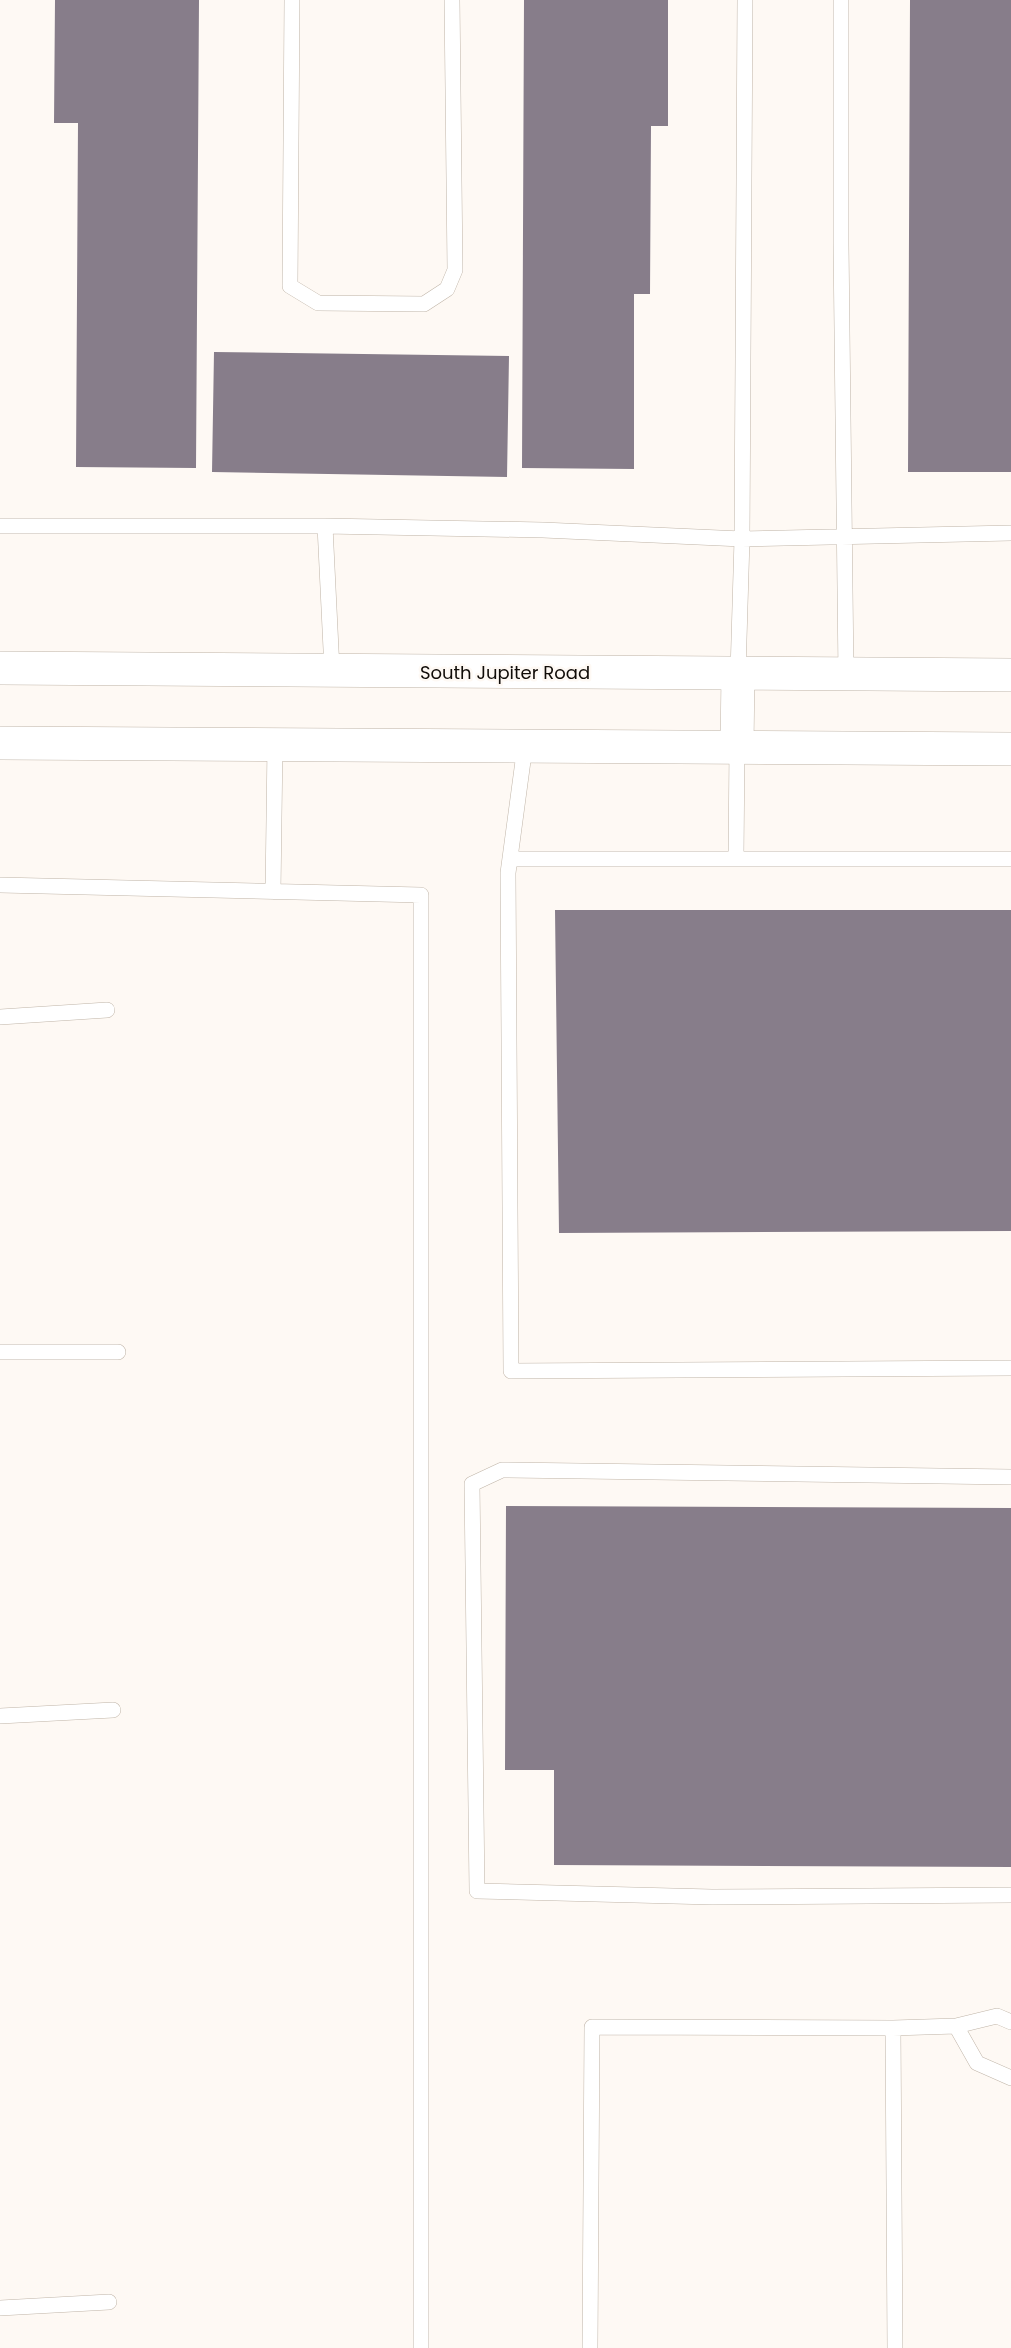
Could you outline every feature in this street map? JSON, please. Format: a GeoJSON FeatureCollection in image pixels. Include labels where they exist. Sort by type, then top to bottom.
{"type":"FeatureCollection","features":[{"type":"Feature","properties":{"kind":"main road","name":"South Jupiter Road"},"geometry":{"type":"LineString","coordinates":[[0,668],[1011,675]]}},
{"type":"Feature","properties":{"kind":"main road"},"geometry":{"type":"LineString","coordinates":[[737,747],[738,673]]}},
{"type":"Feature","properties":{"kind":"main road"},"geometry":{"type":"LineString","coordinates":[[0,743],[1011,749]]}},
{"type":"Feature","properties":{"kind":"lane"},"geometry":{"type":"LineString","coordinates":[[292,0],[290,286],[318,303],[424,304],[447,289],[455,270],[452,0]]}},
{"type":"Feature","properties":{"kind":"lane"},"geometry":{"type":"LineString","coordinates":[[738,673],[742,539],[745,0]]}},
{"type":"Feature","properties":{"kind":"lane"},"geometry":{"type":"LineString","coordinates":[[841,0],[846,674]]}},
{"type":"Feature","properties":{"kind":"lane"},"geometry":{"type":"LineString","coordinates":[[0,526],[325,526],[543,530],[742,539],[1011,533]]}},
{"type":"Feature","properties":{"kind":"lane"},"geometry":{"type":"LineString","coordinates":[[325,526],[332,670]]}},
{"type":"Feature","properties":{"kind":"lane"},"geometry":{"type":"LineString","coordinates":[[273,892],[275,744]]}},
{"type":"Feature","properties":{"kind":"lane"},"geometry":{"type":"LineString","coordinates":[[525,746],[510,859],[511,1371],[1011,1368]]}},
{"type":"Feature","properties":{"kind":"lane"},"geometry":{"type":"LineString","coordinates":[[736,859],[737,747]]}},
{"type":"Feature","properties":{"kind":"lane"},"geometry":{"type":"LineString","coordinates":[[510,859],[1011,859]]}},
{"type":"Feature","properties":{"kind":"lane"},"geometry":{"type":"LineString","coordinates":[[0,885],[421,895],[421,2348]]}},
{"type":"Feature","properties":{"kind":"lane"},"geometry":{"type":"LineString","coordinates":[[0,1017],[107,1010]]}},
{"type":"Feature","properties":{"kind":"lane"},"geometry":{"type":"LineString","coordinates":[[0,1352],[117,1352]]}},
{"type":"Feature","properties":{"kind":"lane"},"geometry":{"type":"LineString","coordinates":[[1011,1478],[502,1470],[472,1484],[477,1891],[712,1897],[1011,1895]]}},
{"type":"Feature","properties":{"kind":"lane"},"geometry":{"type":"LineString","coordinates":[[0,1716],[113,1710]]}},
{"type":"Feature","properties":{"kind":"lane"},"geometry":{"type":"LineString","coordinates":[[590,2348],[592,2027],[893,2028],[957,2026],[997,2016],[1011,2022]]}},
{"type":"Feature","properties":{"kind":"lane"},"geometry":{"type":"LineString","coordinates":[[957,2026],[977,2063],[1011,2078]]}},
{"type":"Feature","properties":{"kind":"lane"},"geometry":{"type":"LineString","coordinates":[[893,2028],[895,2348]]}},
{"type":"Feature","properties":{"kind":"lane"},"geometry":{"type":"LineString","coordinates":[[0,2307],[109,2302]]}},
{"type":"Feature","properties":{"kind":"building"},"geometry":{"type":"Polygon","coordinates":[[[55,0],[199,0],[196,468],[76,467],[78,123],[54,123],[55,0]]]}},
{"type":"Feature","properties":{"kind":"building"},"geometry":{"type":"Polygon","coordinates":[[[524,0],[668,0],[668,126],[651,126],[650,294],[634,294],[634,469],[522,468],[524,0]]]}},
{"type":"Feature","properties":{"kind":"building"},"geometry":{"type":"Polygon","coordinates":[[[910,0],[1011,0],[1011,472],[908,472],[910,0]]]}},
{"type":"Feature","properties":{"kind":"building"},"geometry":{"type":"Polygon","coordinates":[[[214,352],[509,356],[507,477],[212,472],[214,352]]]}},
{"type":"Feature","properties":{"kind":"building"},"geometry":{"type":"Polygon","coordinates":[[[555,910],[1011,910],[1011,1231],[559,1233],[555,910]]]}},
{"type":"Feature","properties":{"kind":"building"},"geometry":{"type":"Polygon","coordinates":[[[506,1506],[1011,1508],[1011,1867],[554,1865],[554,1770],[505,1770],[506,1506]]]}}]}
